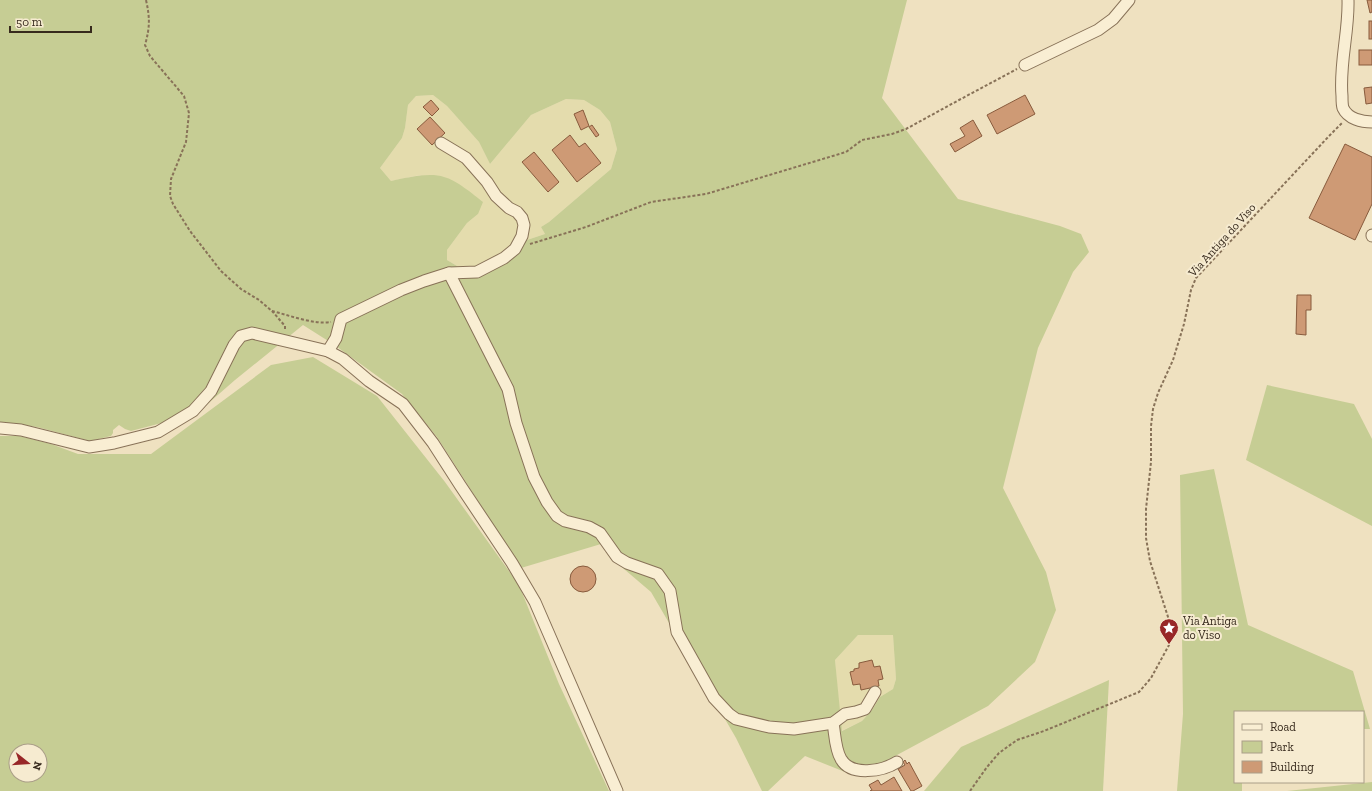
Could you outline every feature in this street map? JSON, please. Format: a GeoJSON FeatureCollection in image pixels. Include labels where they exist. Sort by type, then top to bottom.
{"type":"FeatureCollection","features":[{"type":"Feature","properties":{"kind":"street"},"geometry":{"type":"LineString","coordinates":[[1025,65],[1098,30],[1113,19],[1129,0]]}},
{"type":"Feature","properties":{"kind":"street"},"geometry":{"type":"LineString","coordinates":[[1348,0],[1341,84],[1343,108],[1350,116],[1363,122],[1372,122]]}},
{"type":"Feature","properties":{"kind":"street"},"geometry":{"type":"LineString","coordinates":[[328,351],[336,338],[342,319],[401,290],[424,281],[449,273],[477,272],[504,258],[515,249],[522,236],[524,225],[522,218],[517,212],[509,208],[496,196],[487,182],[466,158],[441,143]]}},
{"type":"Feature","properties":{"kind":"street"},"geometry":{"type":"LineString","coordinates":[[449,273],[508,389],[516,423],[534,477],[547,502],[557,516],[565,521],[574,522],[600,533],[618,557],[627,563],[658,574],[670,591],[677,632],[714,698],[729,714],[736,719],[769,727],[794,729],[833,723],[845,714],[865,709],[875,692]]}},
{"type":"Feature","properties":{"kind":"street"},"geometry":{"type":"LineString","coordinates":[[0,428],[21,430],[89,446],[114,443],[158,432],[193,411],[211,391],[234,345],[242,336],[252,333],[328,351],[344,359],[370,381],[403,404],[433,443],[512,563],[535,602],[617,791]]}},
{"type":"Feature","properties":{"kind":"street"},"geometry":{"type":"LineString","coordinates":[[833,723],[841,760],[850,767],[864,772],[877,770],[897,762]]}},
{"type":"Feature","properties":{"kind":"path"},"geometry":{"type":"LineString","coordinates":[[146,0],[149,14],[149,29],[145,45],[150,56],[184,96],[189,113],[186,142],[171,179],[170,196],[173,204],[190,231],[221,271],[241,289],[272,310],[285,326],[285,341]]}},
{"type":"Feature","properties":{"kind":"path"},"geometry":{"type":"LineString","coordinates":[[515,249],[586,227],[651,202],[706,194],[846,152],[862,140],[906,130],[1025,65]]}},
{"type":"Feature","properties":{"kind":"path","name":"Via Antiga do Viso"},"geometry":{"type":"LineString","coordinates":[[970,791],[986,768],[999,753],[1017,740],[1044,731],[1139,692],[1151,678],[1169,645],[1170,634],[1169,620],[1150,561],[1146,538],[1146,509],[1151,462],[1151,426],[1155,404],[1173,360],[1184,324],[1191,290],[1196,278],[1330,135],[1350,116]]}},
{"type":"Feature","properties":{"kind":"path"},"geometry":{"type":"LineString","coordinates":[[272,310],[299,319],[326,322],[342,319]]}},
{"type":"Feature","properties":{"kind":"shaded area"},"geometry":{"type":"Polygon","coordinates":[[[433,95],[447,106],[479,142],[490,164],[531,115],[566,99],[584,100],[600,110],[610,122],[617,149],[611,169],[549,222],[541,227],[545,234],[509,246],[497,257],[481,264],[462,269],[447,260],[447,250],[467,223],[478,214],[420,175],[391,181],[380,168],[402,138],[408,105],[416,96],[433,95]]]}},
{"type":"Feature","properties":{"kind":"shaded area"},"geometry":{"type":"Polygon","coordinates":[[[858,635],[893,635],[896,679],[893,689],[880,697],[872,710],[862,721],[841,731],[835,660],[858,635]]]}},
{"type":"Feature","properties":{"kind":"green space"},"geometry":{"type":"Polygon","coordinates":[[[0,0],[907,0],[882,98],[958,199],[1060,226],[1081,234],[1089,252],[1073,272],[1038,348],[1003,488],[1046,572],[1056,610],[1035,662],[988,706],[884,762],[858,774],[845,772],[805,756],[768,791],[762,791],[736,738],[651,592],[624,569],[601,544],[521,568],[437,437],[402,394],[333,344],[303,325],[196,414],[131,431],[119,425],[113,430],[111,436],[90,441],[37,427],[0,422],[0,0]],[[433,95],[416,96],[408,105],[402,138],[380,168],[391,181],[425,175],[444,177],[459,184],[483,202],[478,214],[467,223],[447,250],[447,260],[462,269],[481,264],[497,257],[509,246],[545,234],[541,227],[549,222],[611,169],[617,149],[610,122],[600,110],[584,100],[566,99],[531,115],[490,164],[479,142],[447,106],[433,95]],[[858,635],[835,660],[842,731],[862,721],[872,710],[880,697],[893,689],[896,679],[893,635],[858,635]]]}},
{"type":"Feature","properties":{"kind":"green space"},"geometry":{"type":"Polygon","coordinates":[[[313,357],[377,396],[445,482],[519,585],[559,684],[609,791],[0,791],[0,436],[20,436],[51,444],[78,454],[151,454],[271,365],[313,357]]]}},
{"type":"Feature","properties":{"kind":"green space"},"geometry":{"type":"Polygon","coordinates":[[[1267,385],[1354,404],[1372,439],[1372,526],[1246,460],[1267,385]]]}},
{"type":"Feature","properties":{"kind":"green space"},"geometry":{"type":"Polygon","coordinates":[[[1214,469],[1248,625],[1353,671],[1370,729],[1364,729],[1364,711],[1234,711],[1234,783],[1242,783],[1242,791],[1177,791],[1183,714],[1180,475],[1214,469]]]}},
{"type":"Feature","properties":{"kind":"green space"},"geometry":{"type":"Polygon","coordinates":[[[1109,680],[1103,791],[924,791],[961,747],[1109,680]]]}},
{"type":"Feature","properties":{"kind":"green space"},"geometry":{"type":"Polygon","coordinates":[[[1372,782],[1372,791],[1287,791],[1364,783],[1372,782]]]}},
{"type":"Feature","properties":{"kind":"building"},"geometry":{"type":"Polygon","coordinates":[[[1367,0],[1372,0],[1372,12],[1370,13],[1367,0]]]}},
{"type":"Feature","properties":{"kind":"building"},"geometry":{"type":"Polygon","coordinates":[[[1369,21],[1372,21],[1372,39],[1369,39],[1369,21]]]}},
{"type":"Feature","properties":{"kind":"building"},"geometry":{"type":"Polygon","coordinates":[[[1359,50],[1372,50],[1372,65],[1359,65],[1359,50]]]}},
{"type":"Feature","properties":{"kind":"building"},"geometry":{"type":"Polygon","coordinates":[[[1372,87],[1372,103],[1366,104],[1364,88],[1372,87]]]}},
{"type":"Feature","properties":{"kind":"building"},"geometry":{"type":"Polygon","coordinates":[[[1025,95],[1035,114],[997,134],[987,115],[1025,95]]]}},
{"type":"Feature","properties":{"kind":"building"},"geometry":{"type":"Polygon","coordinates":[[[431,100],[439,109],[432,116],[423,107],[431,100]]]}},
{"type":"Feature","properties":{"kind":"building"},"geometry":{"type":"Polygon","coordinates":[[[583,110],[589,126],[581,130],[574,114],[583,110]]]}},
{"type":"Feature","properties":{"kind":"building"},"geometry":{"type":"Polygon","coordinates":[[[430,117],[445,133],[432,145],[417,129],[430,117]]]}},
{"type":"Feature","properties":{"kind":"building"},"geometry":{"type":"Polygon","coordinates":[[[973,120],[982,136],[955,152],[950,144],[965,136],[960,128],[973,120]]]}},
{"type":"Feature","properties":{"kind":"building"},"geometry":{"type":"Polygon","coordinates":[[[592,125],[599,135],[596,137],[589,127],[592,125]]]}},
{"type":"Feature","properties":{"kind":"building"},"geometry":{"type":"Polygon","coordinates":[[[570,135],[579,147],[585,143],[601,163],[577,182],[552,150],[570,135]]]}},
{"type":"Feature","properties":{"kind":"building"},"geometry":{"type":"Polygon","coordinates":[[[1345,144],[1372,157],[1372,204],[1355,240],[1309,218],[1345,144]]]}},
{"type":"Feature","properties":{"kind":"building"},"geometry":{"type":"Polygon","coordinates":[[[534,152],[559,182],[548,192],[522,162],[534,152]]]}},
{"type":"Feature","properties":{"kind":"building"},"geometry":{"type":"Polygon","coordinates":[[[1297,295],[1311,295],[1311,310],[1306,310],[1306,335],[1296,334],[1297,295]]]}},
{"type":"Feature","properties":{"kind":"building"},"geometry":{"type":"Polygon","coordinates":[[[583,566],[592,570],[596,579],[592,588],[583,592],[574,588],[570,579],[574,570],[583,566]]]}},
{"type":"Feature","properties":{"kind":"building"},"geometry":{"type":"Polygon","coordinates":[[[872,660],[874,667],[880,666],[883,679],[878,680],[879,686],[861,690],[860,684],[853,685],[850,672],[859,668],[859,663],[872,660]]]}},
{"type":"Feature","properties":{"kind":"building"},"geometry":{"type":"Polygon","coordinates":[[[905,760],[907,764],[909,762],[922,786],[913,791],[911,791],[898,769],[905,765],[903,762],[905,760]]]}},
{"type":"Feature","properties":{"kind":"building"},"geometry":{"type":"Polygon","coordinates":[[[894,777],[902,791],[870,791],[872,790],[869,785],[878,780],[881,785],[894,777]]]}},
{"type":"Feature","properties":{"kind":"place","name":"Via Antiga do Viso"},"geometry":{"type":"Point","coordinates":[1169,645]}}]}
